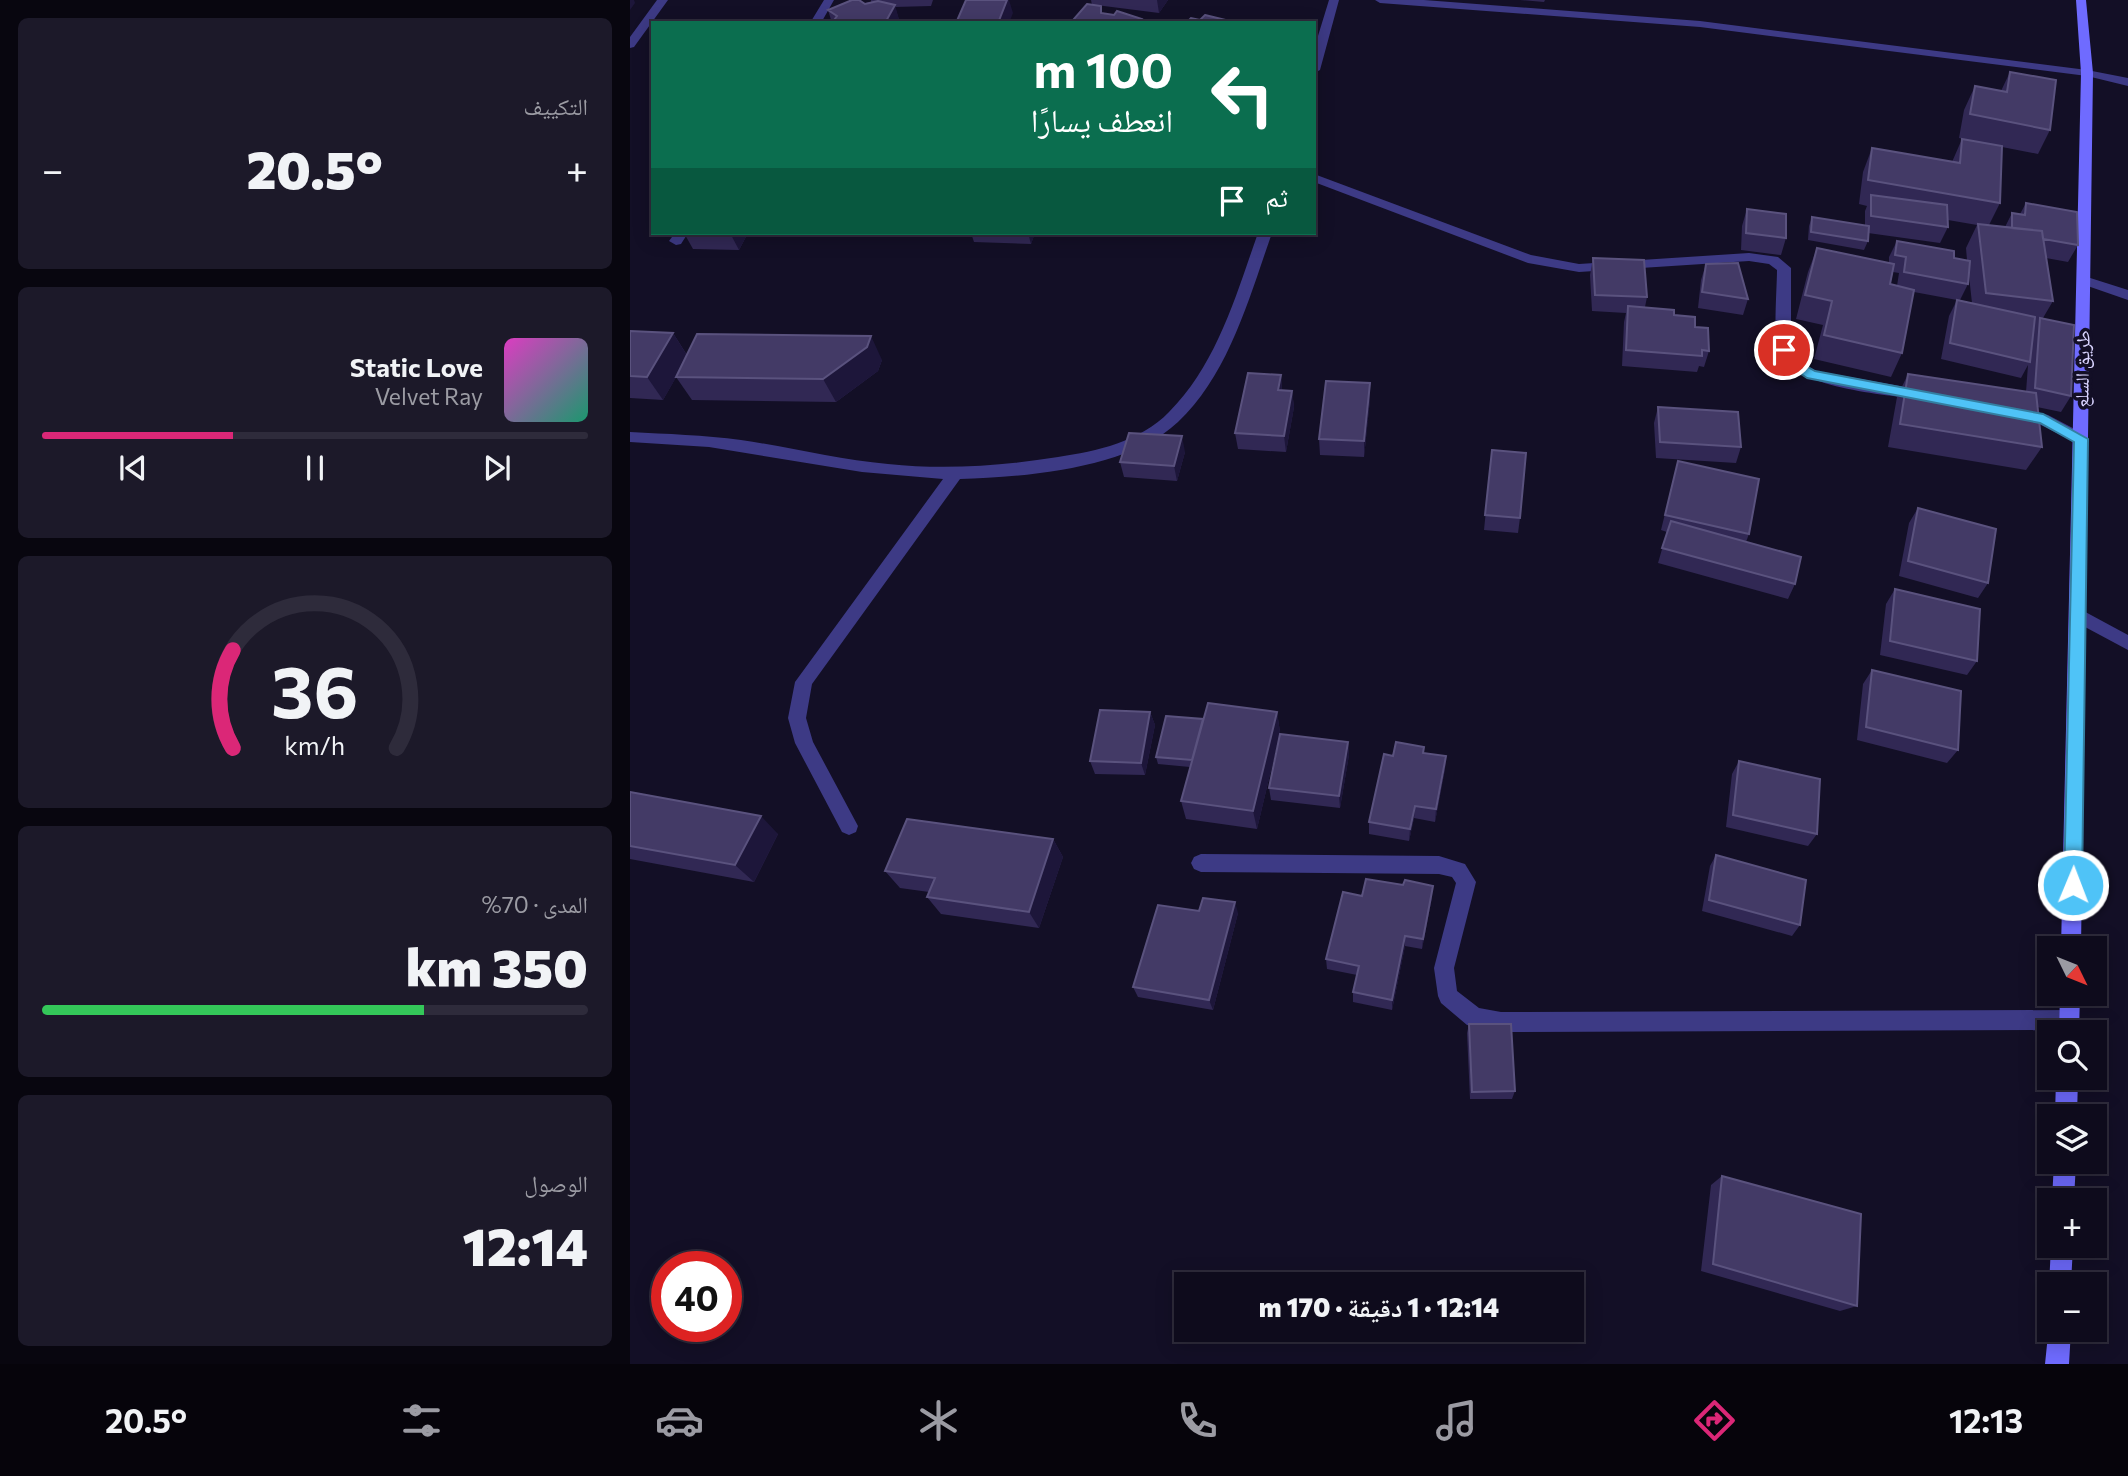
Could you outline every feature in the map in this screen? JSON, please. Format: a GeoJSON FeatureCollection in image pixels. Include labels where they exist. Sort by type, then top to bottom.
{"type":"FeatureCollection","features":[{"type":"Feature","properties":{"kind":"street"},"geometry":{"type":"LineString","coordinates":[[630,45],[663,0]]}},
{"type":"Feature","properties":{"kind":"street"},"geometry":{"type":"LineString","coordinates":[[817,21],[830,0]]}},
{"type":"Feature","properties":{"kind":"street"},"geometry":{"type":"LineString","coordinates":[[1316,63],[1334,0]]}},
{"type":"Feature","properties":{"kind":"street"},"geometry":{"type":"LineString","coordinates":[[1380,0],[1700,24],[2087,73],[2128,82]]}},
{"type":"Feature","properties":{"kind":"street","name":"طريق السلع"},"geometry":{"type":"LineString","coordinates":[[2071,936],[2087,73],[2081,0]]}},
{"type":"Feature","properties":{"kind":"street"},"geometry":{"type":"LineString","coordinates":[[1316,179],[1492,247],[1552,265],[1579,268],[1749,257],[1773,260],[1784,268],[1784,350],[1796,366],[1812,375],[1943,398]]}},
{"type":"Feature","properties":{"kind":"street"},"geometry":{"type":"LineString","coordinates":[[630,437],[719,443],[907,472],[955,474],[1017,469],[1091,458],[1136,443],[1172,418],[1201,385],[1224,342],[1264,235]]}},
{"type":"Feature","properties":{"kind":"street"},"geometry":{"type":"LineString","coordinates":[[2084,281],[2128,295]]}},
{"type":"Feature","properties":{"kind":"street"},"geometry":{"type":"LineString","coordinates":[[2006,411],[2043,419],[2081,439]]}},
{"type":"Feature","properties":{"kind":"street"},"geometry":{"type":"LineString","coordinates":[[849,826],[804,743],[797,718],[804,682],[955,474]]}},
{"type":"Feature","properties":{"kind":"street"},"geometry":{"type":"LineString","coordinates":[[2078,615],[2128,643]]}},
{"type":"Feature","properties":{"kind":"street"},"geometry":{"type":"LineString","coordinates":[[1201,863],[1439,865],[1458,870],[1466,882],[1444,968],[1448,996],[1475,1018],[1501,1023],[2037,1026]]}},
{"type":"Feature","properties":{"kind":"street"},"geometry":{"type":"LineString","coordinates":[[2057,1364],[2058,1342]]}},
{"type":"Feature","properties":{"kind":"building"},"geometry":{"type":"Polygon","coordinates":[[[852,0],[865,4],[878,1],[895,5],[886,21],[833,21],[837,16],[828,10],[852,0]]]}},
{"type":"Feature","properties":{"kind":"building"},"geometry":{"type":"Polygon","coordinates":[[[966,0],[1007,0],[999,21],[957,21],[966,0]]]}},
{"type":"Feature","properties":{"kind":"building"},"geometry":{"type":"Polygon","coordinates":[[[1087,4],[1101,6],[1101,13],[1114,15],[1117,11],[1142,19],[1141,21],[1073,20],[1087,4]]]}},
{"type":"Feature","properties":{"kind":"building"},"geometry":{"type":"Polygon","coordinates":[[[1205,15],[1230,21],[1188,21],[1191,18],[1200,20],[1205,15]]]}},
{"type":"Feature","properties":{"kind":"building"},"geometry":{"type":"Polygon","coordinates":[[[2010,72],[2056,80],[2050,130],[1970,114],[1975,86],[2007,92],[2010,72]]]}},
{"type":"Feature","properties":{"kind":"building"},"geometry":{"type":"Polygon","coordinates":[[[1962,139],[2002,146],[2000,203],[1868,180],[1872,148],[1960,163],[1962,139]]]}},
{"type":"Feature","properties":{"kind":"building"},"geometry":{"type":"Polygon","coordinates":[[[1871,195],[1947,205],[1948,227],[1871,216],[1871,195]]]}},
{"type":"Feature","properties":{"kind":"building"},"geometry":{"type":"Polygon","coordinates":[[[2026,203],[2077,212],[2078,245],[2043,239],[2042,231],[2012,228],[2012,213],[2025,215],[2026,203]]]}},
{"type":"Feature","properties":{"kind":"building"},"geometry":{"type":"Polygon","coordinates":[[[1747,209],[1786,214],[1786,238],[1746,233],[1747,209]]]}},
{"type":"Feature","properties":{"kind":"building"},"geometry":{"type":"Polygon","coordinates":[[[1812,217],[1869,226],[1868,241],[1811,232],[1812,217]]]}},
{"type":"Feature","properties":{"kind":"building"},"geometry":{"type":"Polygon","coordinates":[[[1978,224],[2042,231],[2053,301],[1986,293],[1978,224]]]}},
{"type":"Feature","properties":{"kind":"building"},"geometry":{"type":"Polygon","coordinates":[[[1897,241],[1954,251],[1954,258],[1970,261],[1968,284],[1904,272],[1906,257],[1895,255],[1897,241]]]}},
{"type":"Feature","properties":{"kind":"building"},"geometry":{"type":"Polygon","coordinates":[[[1817,248],[1894,264],[1890,284],[1914,290],[1902,353],[1824,335],[1832,301],[1805,295],[1817,248]]]}},
{"type":"Feature","properties":{"kind":"building"},"geometry":{"type":"Polygon","coordinates":[[[1593,258],[1644,260],[1647,297],[1595,295],[1593,258]]]}},
{"type":"Feature","properties":{"kind":"building"},"geometry":{"type":"Polygon","coordinates":[[[1738,263],[1748,299],[1702,292],[1706,264],[1738,263]]]}},
{"type":"Feature","properties":{"kind":"building"},"geometry":{"type":"Polygon","coordinates":[[[1957,300],[2035,317],[2030,362],[1950,343],[1957,300]]]}},
{"type":"Feature","properties":{"kind":"building"},"geometry":{"type":"Polygon","coordinates":[[[1628,306],[1674,310],[1674,315],[1695,317],[1695,327],[1708,328],[1709,351],[1702,350],[1702,356],[1626,350],[1628,306]]]}},
{"type":"Feature","properties":{"kind":"building"},"geometry":{"type":"Polygon","coordinates":[[[2040,318],[2074,325],[2071,396],[2035,388],[2040,318]]]}},
{"type":"Feature","properties":{"kind":"building"},"geometry":{"type":"Polygon","coordinates":[[[630,331],[673,333],[647,377],[630,376],[630,331]]]}},
{"type":"Feature","properties":{"kind":"building"},"geometry":{"type":"Polygon","coordinates":[[[697,334],[871,336],[867,347],[823,379],[676,377],[697,334]]]}},
{"type":"Feature","properties":{"kind":"building"},"geometry":{"type":"Polygon","coordinates":[[[1248,373],[1281,375],[1278,390],[1292,391],[1284,436],[1235,433],[1248,373]]]}},
{"type":"Feature","properties":{"kind":"building"},"geometry":{"type":"Polygon","coordinates":[[[1908,374],[2036,393],[2042,447],[1900,424],[1908,374]]]}},
{"type":"Feature","properties":{"kind":"building"},"geometry":{"type":"Polygon","coordinates":[[[1326,381],[1370,383],[1364,441],[1319,439],[1326,381]]]}},
{"type":"Feature","properties":{"kind":"building"},"geometry":{"type":"Polygon","coordinates":[[[1658,407],[1738,412],[1741,447],[1660,442],[1658,407]]]}},
{"type":"Feature","properties":{"kind":"building"},"geometry":{"type":"Polygon","coordinates":[[[1129,433],[1182,436],[1174,466],[1120,462],[1129,433]]]}},
{"type":"Feature","properties":{"kind":"building"},"geometry":{"type":"Polygon","coordinates":[[[1492,450],[1526,453],[1520,518],[1485,515],[1492,450]]]}},
{"type":"Feature","properties":{"kind":"building"},"geometry":{"type":"Polygon","coordinates":[[[1678,461],[1759,479],[1749,534],[1665,515],[1678,461]]]}},
{"type":"Feature","properties":{"kind":"building"},"geometry":{"type":"Polygon","coordinates":[[[1918,508],[1996,529],[1988,583],[1908,561],[1918,508]]]}},
{"type":"Feature","properties":{"kind":"building"},"geometry":{"type":"Polygon","coordinates":[[[1671,521],[1801,557],[1795,584],[1662,548],[1671,521]]]}},
{"type":"Feature","properties":{"kind":"building"},"geometry":{"type":"Polygon","coordinates":[[[1895,589],[1980,609],[1977,661],[1890,641],[1895,589]]]}},
{"type":"Feature","properties":{"kind":"building"},"geometry":{"type":"Polygon","coordinates":[[[1872,670],[1961,691],[1958,750],[1866,727],[1872,670]]]}},
{"type":"Feature","properties":{"kind":"building"},"geometry":{"type":"Polygon","coordinates":[[[1208,703],[1277,712],[1253,811],[1181,801],[1208,703]]]}},
{"type":"Feature","properties":{"kind":"building"},"geometry":{"type":"Polygon","coordinates":[[[1100,710],[1150,712],[1141,763],[1090,761],[1100,710]]]}},
{"type":"Feature","properties":{"kind":"building"},"geometry":{"type":"Polygon","coordinates":[[[1166,716],[1203,719],[1192,760],[1156,757],[1166,716]]]}},
{"type":"Feature","properties":{"kind":"building"},"geometry":{"type":"Polygon","coordinates":[[[1280,734],[1348,742],[1339,796],[1269,788],[1280,734]]]}},
{"type":"Feature","properties":{"kind":"building"},"geometry":{"type":"Polygon","coordinates":[[[1396,742],[1424,747],[1423,753],[1446,756],[1436,809],[1415,806],[1410,829],[1369,822],[1384,754],[1393,756],[1396,742]]]}},
{"type":"Feature","properties":{"kind":"building"},"geometry":{"type":"Polygon","coordinates":[[[1739,761],[1820,779],[1817,834],[1733,815],[1739,761]]]}},
{"type":"Feature","properties":{"kind":"building"},"geometry":{"type":"Polygon","coordinates":[[[630,792],[761,816],[735,865],[630,846],[630,792]]]}},
{"type":"Feature","properties":{"kind":"building"},"geometry":{"type":"Polygon","coordinates":[[[907,819],[1053,839],[1029,912],[927,897],[935,878],[885,871],[907,819]]]}},
{"type":"Feature","properties":{"kind":"building"},"geometry":{"type":"Polygon","coordinates":[[[1716,855],[1806,880],[1800,925],[1709,900],[1716,855]]]}},
{"type":"Feature","properties":{"kind":"building"},"geometry":{"type":"Polygon","coordinates":[[[1366,879],[1403,885],[1405,880],[1433,886],[1423,939],[1405,936],[1392,1000],[1353,992],[1359,966],[1326,959],[1343,892],[1362,896],[1366,879]]]}},
{"type":"Feature","properties":{"kind":"building"},"geometry":{"type":"Polygon","coordinates":[[[1203,898],[1235,902],[1209,1000],[1133,987],[1158,905],[1199,911],[1203,898]]]}},
{"type":"Feature","properties":{"kind":"building"},"geometry":{"type":"Polygon","coordinates":[[[1469,1024],[1511,1024],[1515,1091],[1472,1092],[1469,1024]]]}},
{"type":"Feature","properties":{"kind":"building"},"geometry":{"type":"Polygon","coordinates":[[[1722,1176],[1861,1214],[1857,1306],[1713,1264],[1722,1176]]]}},
{"type":"Feature","properties":{"kind":"route"},"geometry":{"type":"LineString","coordinates":[[1784,350],[1796,366],[1812,375],[2043,419],[2081,439],[2073,885]]}}]}
